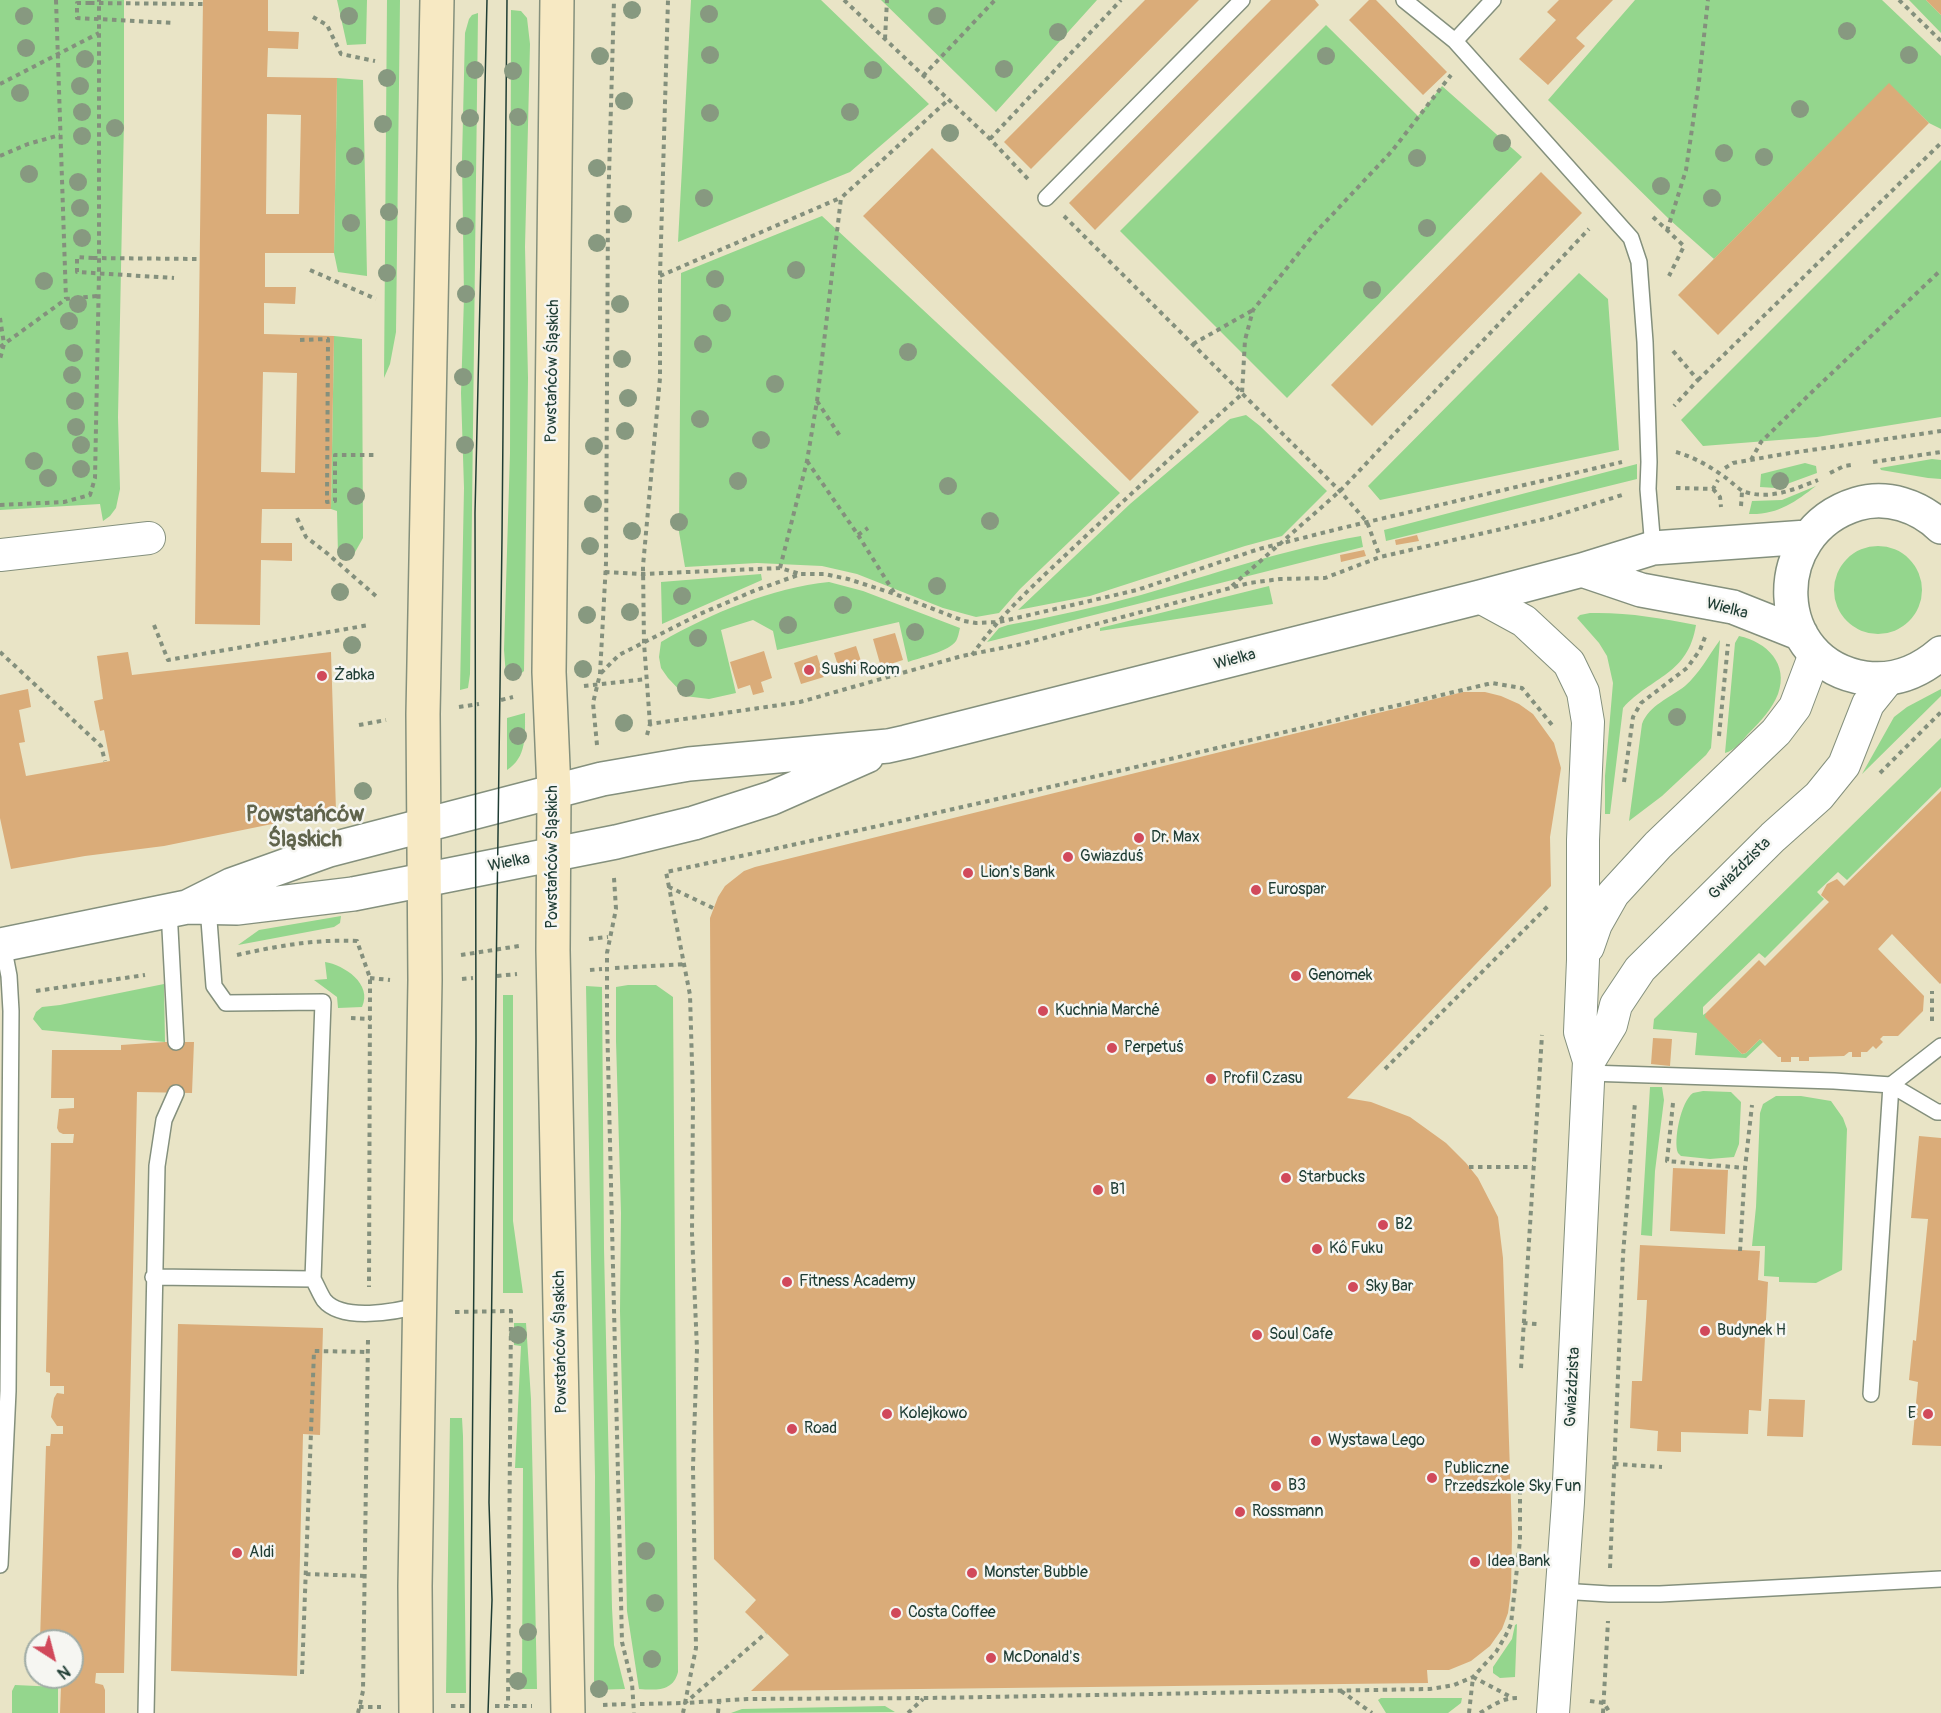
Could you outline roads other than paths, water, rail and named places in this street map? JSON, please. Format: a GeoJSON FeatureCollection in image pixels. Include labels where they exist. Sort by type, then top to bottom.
{"type":"FeatureCollection","features":[{"type":"Feature","properties":{"kind":"main road"},"geometry":{"type":"LineString","coordinates":[[416,1713],[415,1586],[426,880],[423,714],[437,0]]}},
{"type":"Feature","properties":{"kind":"main road","name":"Powstańców Śląskich"},"geometry":{"type":"LineString","coordinates":[[557,0],[549,672],[554,791],[553,950],[567,1708]]}},
{"type":"Feature","properties":{"kind":"street"},"geometry":{"type":"LineString","coordinates":[[1808,644],[1793,615],[1791,575],[1797,555],[1807,537],[1823,521],[1843,509],[1866,502],[1889,501],[1926,505],[1932,518],[1941,527]]}},
{"type":"Feature","properties":{"kind":"street","name":"Wielka"},"geometry":{"type":"LineString","coordinates":[[188,908],[231,885],[329,850],[602,779],[689,764],[888,746],[1204,669],[1582,570],[1653,548],[1807,537]]}},
{"type":"Feature","properties":{"kind":"street"},"geometry":{"type":"LineString","coordinates":[[0,555],[149,538]]}},
{"type":"Feature","properties":{"kind":"street","name":"Wielka"},"geometry":{"type":"LineString","coordinates":[[1582,570],[1641,590],[1733,607],[1808,644],[1843,672],[1858,677],[1890,678],[1905,675],[1924,667],[1941,653]]}},
{"type":"Feature","properties":{"kind":"street","name":"Gwiaździsta"},"geometry":{"type":"LineString","coordinates":[[1480,597],[1524,621],[1569,663],[1583,692],[1588,722],[1583,840],[1583,960],[1580,1032],[1589,1067],[1568,1502],[1553,1713]]}},
{"type":"Feature","properties":{"kind":"street","name":"Gwiaździsta"},"geometry":{"type":"LineString","coordinates":[[1583,960],[1596,924],[1613,894],[1658,845],[1776,732],[1795,707],[1808,644]]}},
{"type":"Feature","properties":{"kind":"street","name":"Gwiaździsta"},"geometry":{"type":"LineString","coordinates":[[1589,1067],[1611,1025],[1616,1005],[1642,967],[1735,873],[1833,781],[1851,750],[1868,704],[1890,678]]}},
{"type":"Feature","properties":{"kind":"street","name":"Wielka"},"geometry":{"type":"LineString","coordinates":[[1,945],[188,908],[237,908],[353,894],[553,855],[686,825],[772,798],[888,746]]}},
{"type":"Feature","properties":{"kind":"lane"},"geometry":{"type":"LineString","coordinates":[[1046,198],[1242,0]]}},
{"type":"Feature","properties":{"kind":"lane"},"geometry":{"type":"LineString","coordinates":[[1404,0],[1455,41],[1631,238],[1639,262],[1650,462],[1648,489],[1653,548]]}},
{"type":"Feature","properties":{"kind":"lane"},"geometry":{"type":"LineString","coordinates":[[1455,41],[1493,0]]}},
{"type":"Feature","properties":{"kind":"lane"},"geometry":{"type":"LineString","coordinates":[[188,908],[213,986],[225,1003],[323,1002],[313,1279],[325,1301],[340,1311],[399,1311],[420,1305]]}},
{"type":"Feature","properties":{"kind":"lane"},"geometry":{"type":"LineString","coordinates":[[176,1042],[188,908]]}},
{"type":"Feature","properties":{"kind":"lane"},"geometry":{"type":"LineString","coordinates":[[0,1565],[8,1391],[11,1022],[9,976],[1,945]]}},
{"type":"Feature","properties":{"kind":"lane"},"geometry":{"type":"LineString","coordinates":[[1871,1394],[1891,1085],[1941,1046]]}},
{"type":"Feature","properties":{"kind":"lane"},"geometry":{"type":"LineString","coordinates":[[1589,1067],[1636,1075],[1891,1085],[1937,1112],[1941,1112]]}},
{"type":"Feature","properties":{"kind":"lane"},"geometry":{"type":"LineString","coordinates":[[146,1713],[157,1166],[164,1120],[176,1093]]}},
{"type":"Feature","properties":{"kind":"lane"},"geometry":{"type":"LineString","coordinates":[[153,1277],[313,1279]]}},
{"type":"Feature","properties":{"kind":"lane"},"geometry":{"type":"LineString","coordinates":[[1561,1591],[1660,1594],[1941,1579]]}},
{"type":"Feature","properties":{"kind":"tram line"},"geometry":{"type":"LineString","coordinates":[[470,1713],[476,1040],[475,513],[487,0]]}},
{"type":"Feature","properties":{"kind":"tram line"},"geometry":{"type":"LineString","coordinates":[[488,1713],[492,1600],[489,1502],[507,0]]}},
{"type":"Feature","properties":{"kind":"place","name":"Sushi Room"},"geometry":{"type":"Point","coordinates":[809,670]}},
{"type":"Feature","properties":{"kind":"place","name":"Żabka"},"geometry":{"type":"Point","coordinates":[322,676]}},
{"type":"Feature","properties":{"kind":"place","name":"Dr. Max"},"geometry":{"type":"Point","coordinates":[1139,838]}},
{"type":"Feature","properties":{"kind":"place","name":"Gwiazduś"},"geometry":{"type":"Point","coordinates":[1068,857]}},
{"type":"Feature","properties":{"kind":"place","name":"Lion's Bank"},"geometry":{"type":"Point","coordinates":[968,873]}},
{"type":"Feature","properties":{"kind":"place","name":"Eurospar"},"geometry":{"type":"Point","coordinates":[1256,890]}},
{"type":"Feature","properties":{"kind":"place","name":"Genomek"},"geometry":{"type":"Point","coordinates":[1296,976]}},
{"type":"Feature","properties":{"kind":"place","name":"Kuchnia Marché"},"geometry":{"type":"Point","coordinates":[1043,1011]}},
{"type":"Feature","properties":{"kind":"place","name":"Perpetuś"},"geometry":{"type":"Point","coordinates":[1112,1048]}},
{"type":"Feature","properties":{"kind":"place","name":"Profil Czasu"},"geometry":{"type":"Point","coordinates":[1211,1079]}},
{"type":"Feature","properties":{"kind":"place","name":"Starbucks"},"geometry":{"type":"Point","coordinates":[1286,1178]}},
{"type":"Feature","properties":{"kind":"place","name":"B1"},"geometry":{"type":"Point","coordinates":[1098,1190]}},
{"type":"Feature","properties":{"kind":"place","name":"B2"},"geometry":{"type":"Point","coordinates":[1383,1225]}},
{"type":"Feature","properties":{"kind":"place","name":"Kô Fuku"},"geometry":{"type":"Point","coordinates":[1317,1249]}},
{"type":"Feature","properties":{"kind":"place","name":"Fitness Academy"},"geometry":{"type":"Point","coordinates":[787,1282]}},
{"type":"Feature","properties":{"kind":"place","name":"Sky Bar"},"geometry":{"type":"Point","coordinates":[1353,1287]}},
{"type":"Feature","properties":{"kind":"place","name":"Budynek H"},"geometry":{"type":"Point","coordinates":[1705,1331]}},
{"type":"Feature","properties":{"kind":"place","name":"Soul Cafe"},"geometry":{"type":"Point","coordinates":[1257,1335]}},
{"type":"Feature","properties":{"kind":"place","name":"Kolejkowo"},"geometry":{"type":"Point","coordinates":[887,1414]}},
{"type":"Feature","properties":{"kind":"place","name":"E"},"geometry":{"type":"Point","coordinates":[1928,1414]}},
{"type":"Feature","properties":{"kind":"place","name":"Road"},"geometry":{"type":"Point","coordinates":[792,1429]}},
{"type":"Feature","properties":{"kind":"place","name":"Wystawa Lego"},"geometry":{"type":"Point","coordinates":[1316,1441]}},
{"type":"Feature","properties":{"kind":"place","name":"Publiczne Przedszkole Sky Fun"},"geometry":{"type":"Point","coordinates":[1432,1478]}},
{"type":"Feature","properties":{"kind":"place","name":"B3"},"geometry":{"type":"Point","coordinates":[1276,1486]}},
{"type":"Feature","properties":{"kind":"place","name":"Rossmann"},"geometry":{"type":"Point","coordinates":[1240,1512]}},
{"type":"Feature","properties":{"kind":"place","name":"Aldi"},"geometry":{"type":"Point","coordinates":[237,1553]}},
{"type":"Feature","properties":{"kind":"place","name":"Idea Bank"},"geometry":{"type":"Point","coordinates":[1475,1562]}},
{"type":"Feature","properties":{"kind":"place","name":"Monster Bubble"},"geometry":{"type":"Point","coordinates":[972,1573]}},
{"type":"Feature","properties":{"kind":"place","name":"Costa Coffee"},"geometry":{"type":"Point","coordinates":[896,1613]}},
{"type":"Feature","properties":{"kind":"place","name":"McDonald's"},"geometry":{"type":"Point","coordinates":[991,1658]}},
{"type":"Feature","properties":{"kind":"district","name":"Powstańców Śląskich"},"geometry":{"type":"Point","coordinates":[305,828]}}]}
